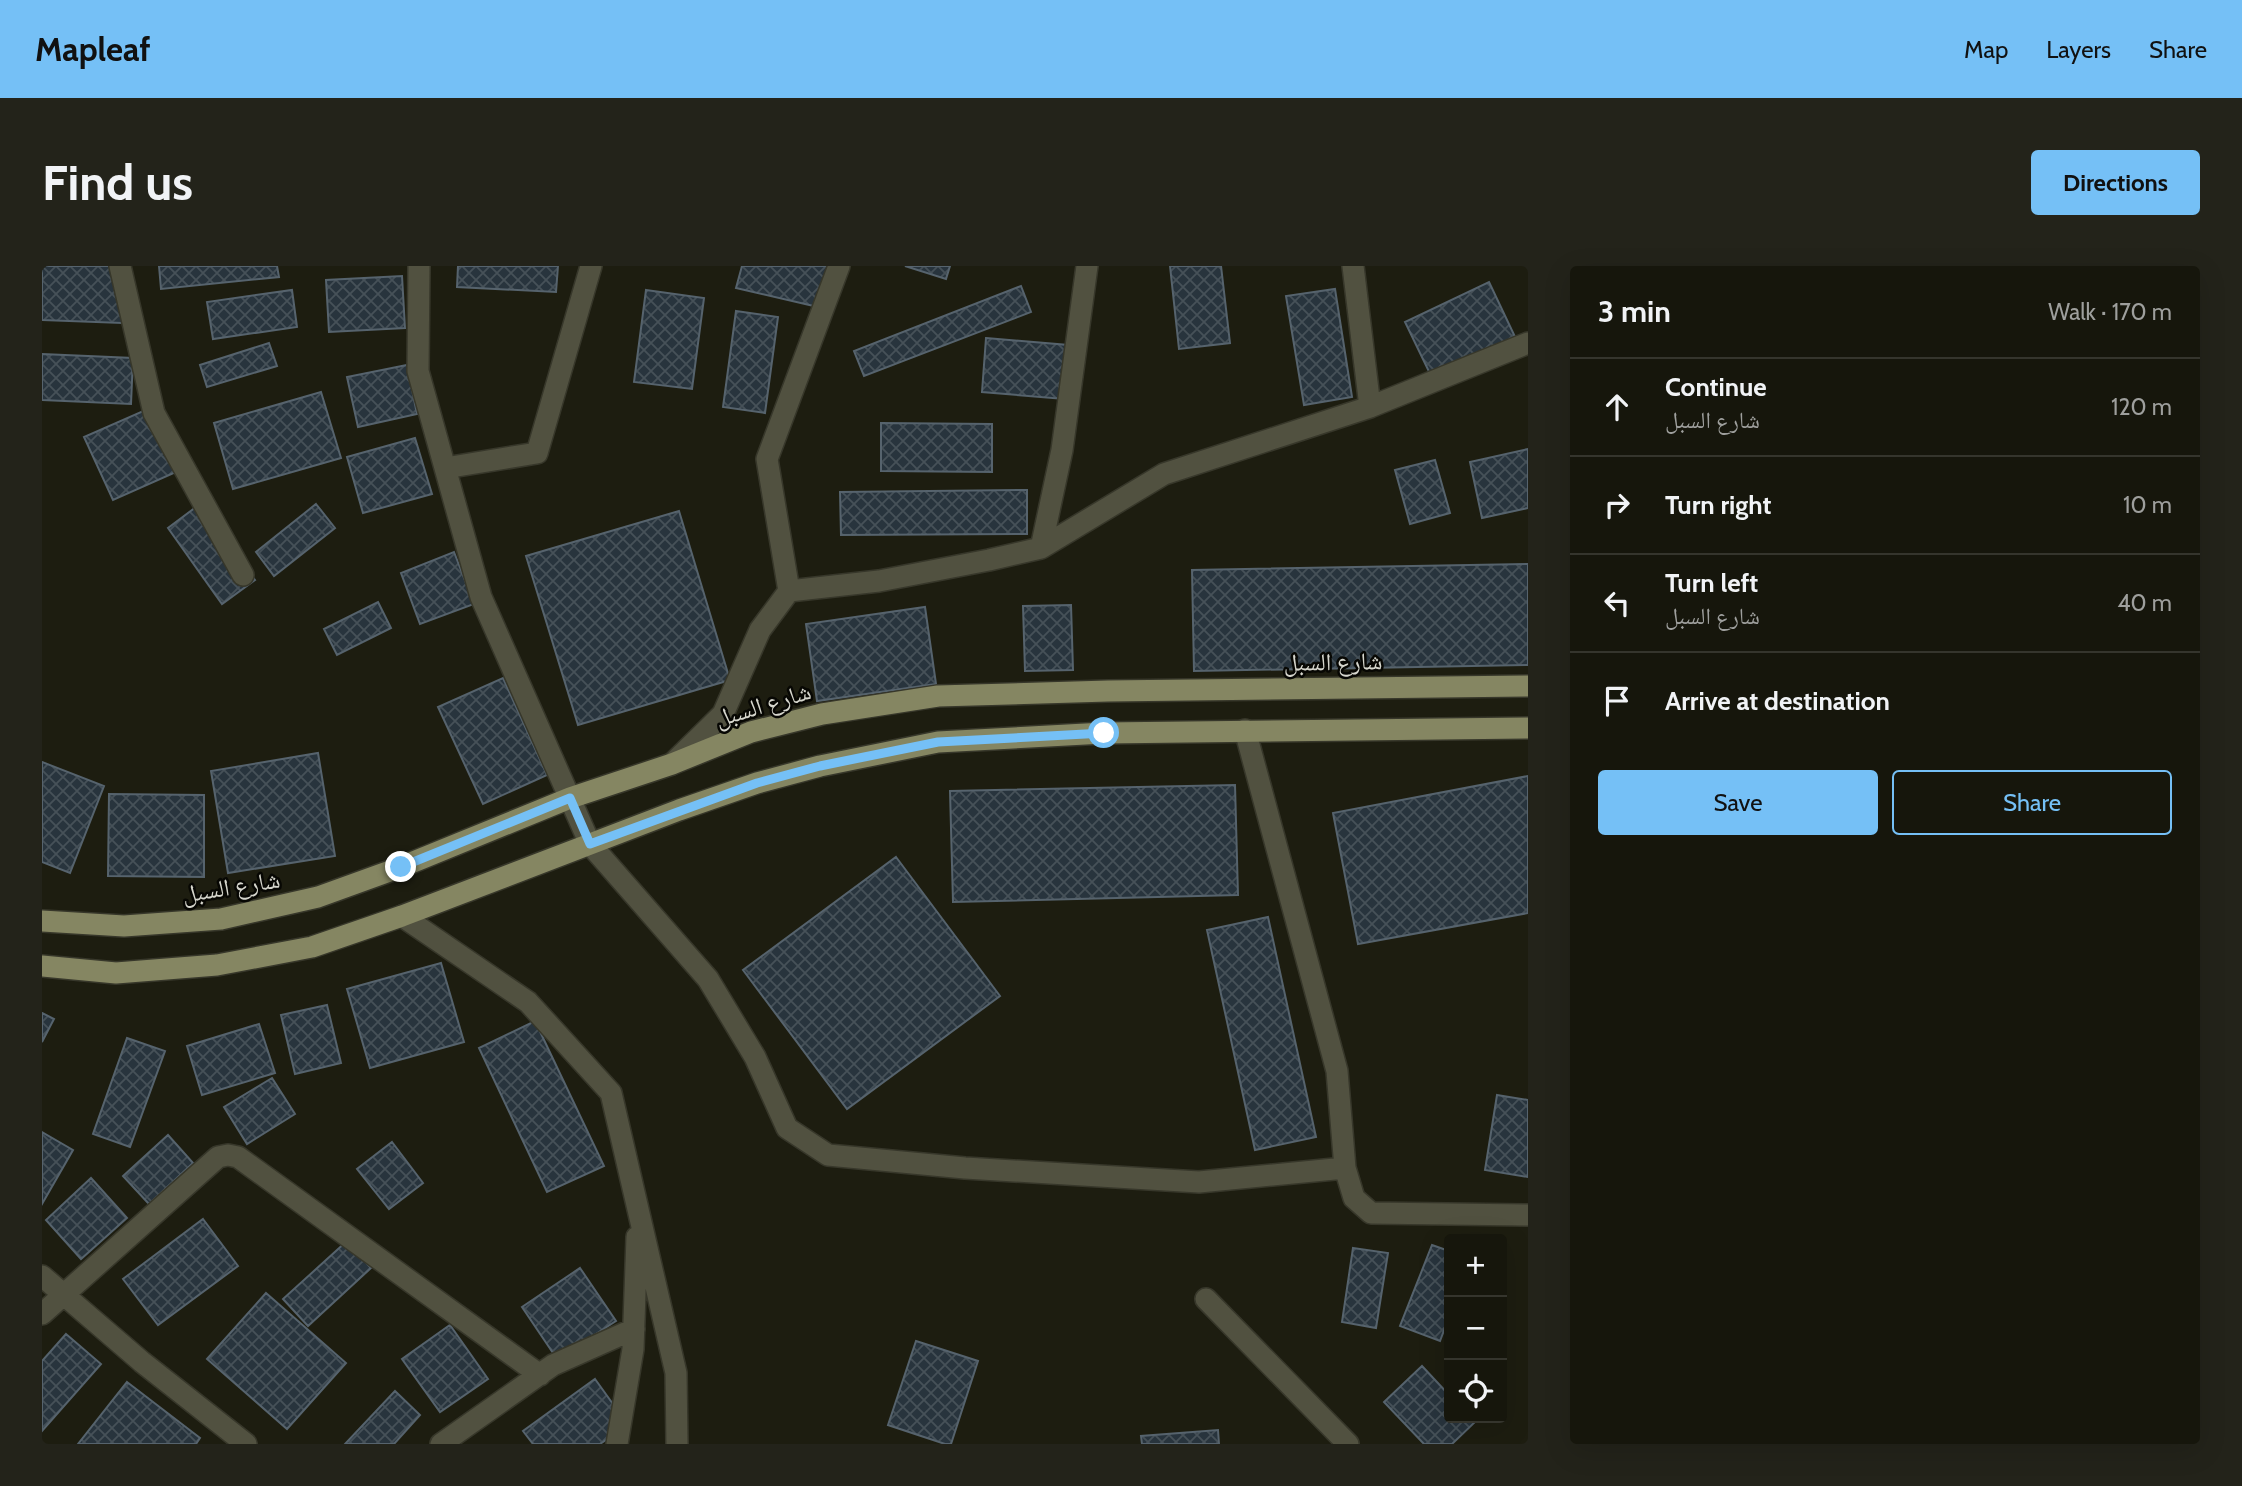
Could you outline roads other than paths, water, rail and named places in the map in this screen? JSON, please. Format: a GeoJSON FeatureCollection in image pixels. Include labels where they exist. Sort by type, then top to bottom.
{"type":"FeatureCollection","features":[{"type":"Feature","properties":{"kind":"main road","name":"شارع السبل"},"geometry":{"type":"LineString","coordinates":[[42,921],[124,926],[221,919],[318,897],[401,867],[570,798],[672,764],[751,732],[810,717],[938,696],[1108,691],[1528,686]]}},
{"type":"Feature","properties":{"kind":"main road"},"geometry":{"type":"LineString","coordinates":[[42,966],[116,973],[217,965],[312,947],[757,783],[820,766],[938,742],[1104,733],[1528,729]]}},
{"type":"Feature","properties":{"kind":"street"},"geometry":{"type":"LineString","coordinates":[[120,266],[154,413],[243,575]]}},
{"type":"Feature","properties":{"kind":"street"},"geometry":{"type":"LineString","coordinates":[[419,266],[418,372],[481,597],[590,844],[708,979],[755,1057],[787,1128],[828,1155],[965,1168],[1199,1182],[1345,1168]]}},
{"type":"Feature","properties":{"kind":"street"},"geometry":{"type":"LineString","coordinates":[[445,467],[537,453],[591,266]]}},
{"type":"Feature","properties":{"kind":"street"},"geometry":{"type":"LineString","coordinates":[[672,764],[723,714],[760,630],[789,591],[767,459],[839,266]]}},
{"type":"Feature","properties":{"kind":"street"},"geometry":{"type":"LineString","coordinates":[[1041,548],[1062,450],[1087,266]]}},
{"type":"Feature","properties":{"kind":"street"},"geometry":{"type":"LineString","coordinates":[[1353,266],[1370,407]]}},
{"type":"Feature","properties":{"kind":"street"},"geometry":{"type":"LineString","coordinates":[[789,591],[879,580],[989,561],[1041,548],[1164,474],[1370,407],[1528,343]]}},
{"type":"Feature","properties":{"kind":"street"},"geometry":{"type":"LineString","coordinates":[[1245,730],[1338,1071],[1345,1168],[1354,1198],[1371,1213],[1528,1215]]}},
{"type":"Feature","properties":{"kind":"street"},"geometry":{"type":"LineString","coordinates":[[402,916],[528,1002],[611,1093],[677,1373],[677,1444]]}},
{"type":"Feature","properties":{"kind":"street"},"geometry":{"type":"LineString","coordinates":[[42,1314],[218,1157],[228,1155],[238,1157],[540,1375]]}},
{"type":"Feature","properties":{"kind":"street"},"geometry":{"type":"LineString","coordinates":[[617,1444],[633,1349],[638,1210]]}},
{"type":"Feature","properties":{"kind":"street"},"geometry":{"type":"LineString","coordinates":[[42,1276],[142,1362],[246,1444]]}},
{"type":"Feature","properties":{"kind":"street"},"geometry":{"type":"LineString","coordinates":[[1206,1299],[1348,1444]]}},
{"type":"Feature","properties":{"kind":"street"},"geometry":{"type":"LineString","coordinates":[[441,1444],[553,1366],[634,1329]]}}]}
